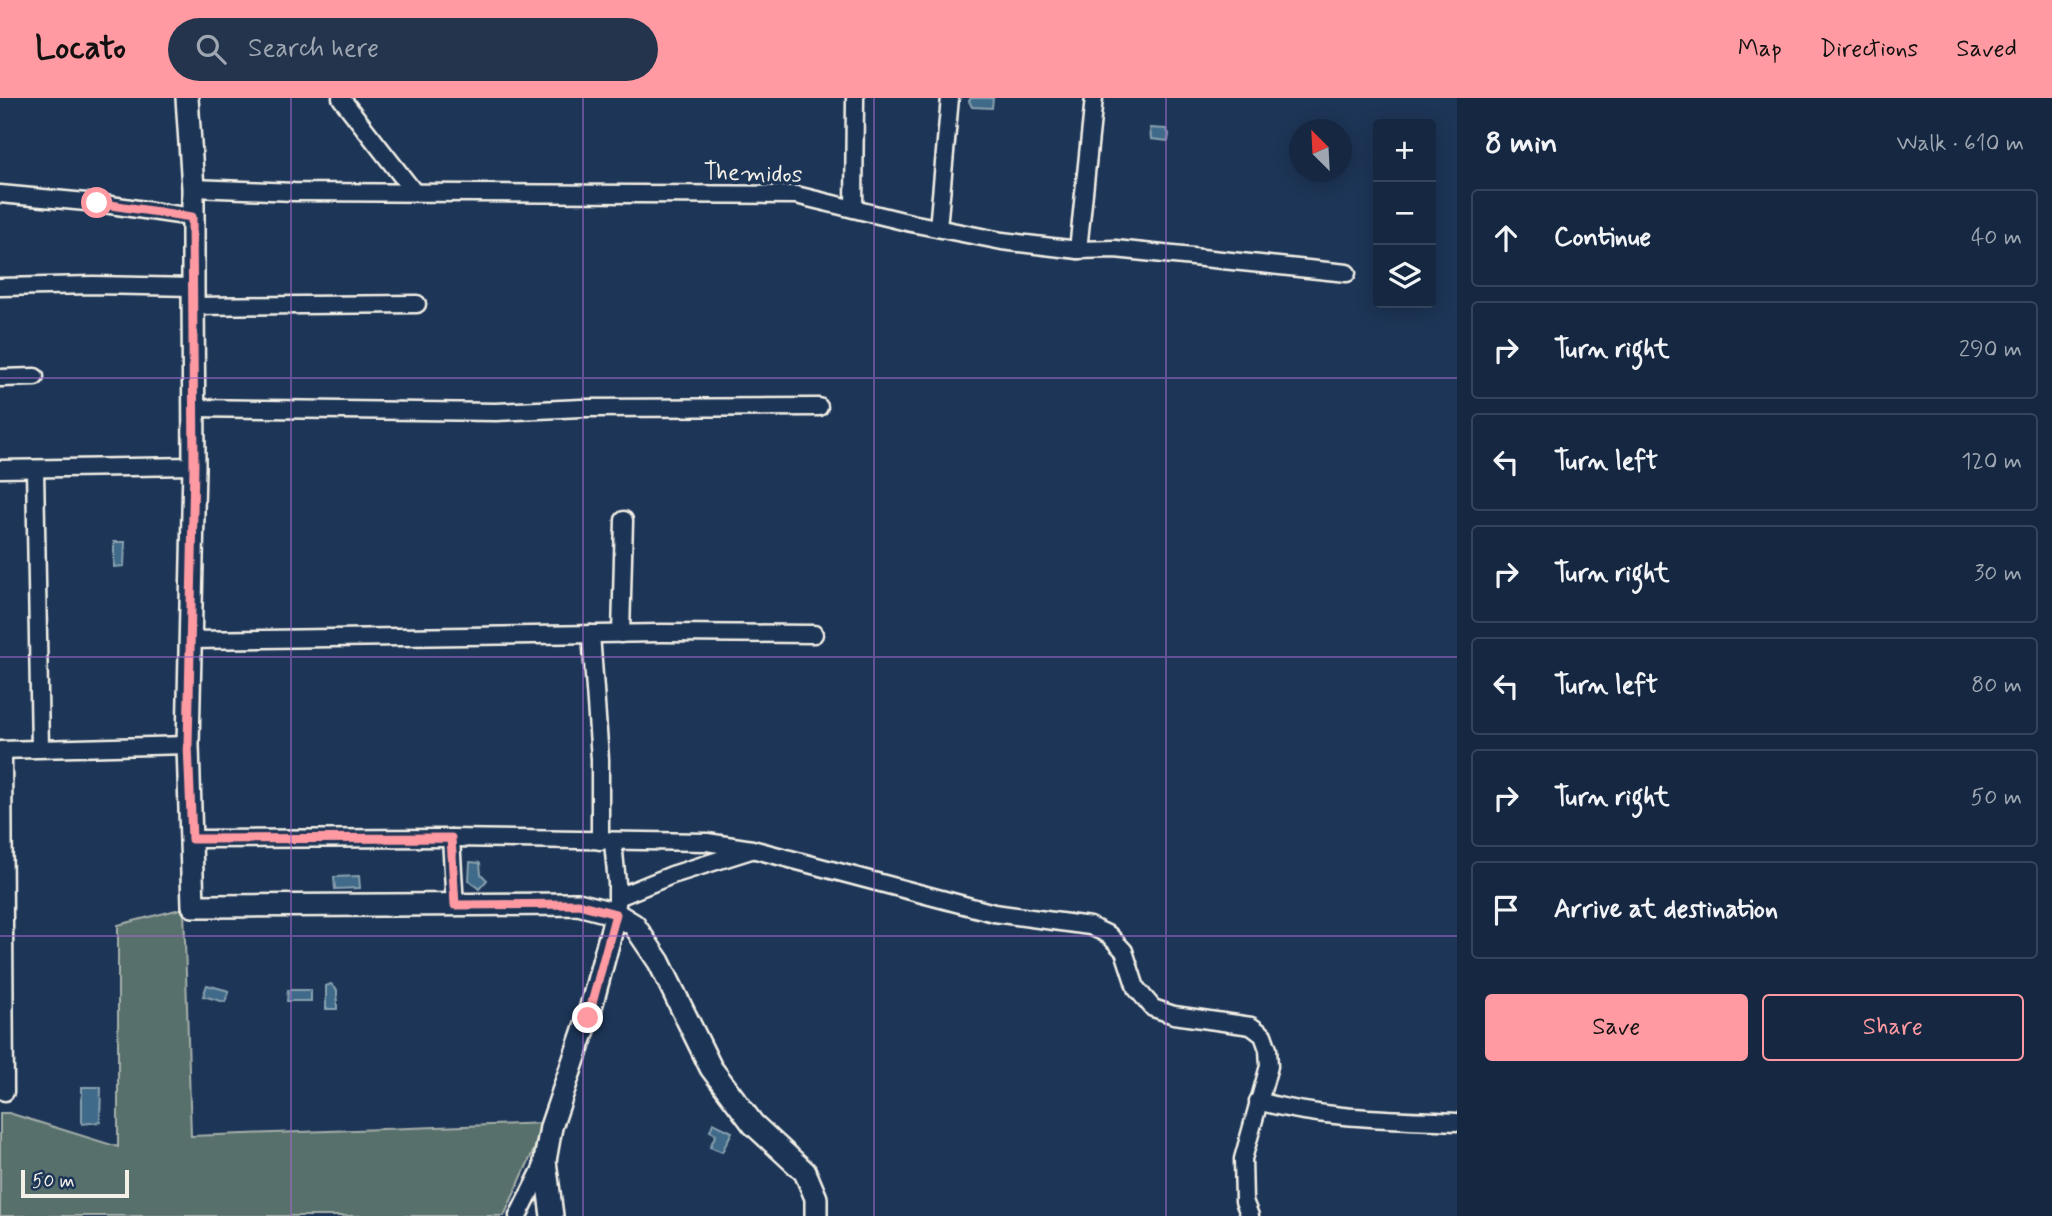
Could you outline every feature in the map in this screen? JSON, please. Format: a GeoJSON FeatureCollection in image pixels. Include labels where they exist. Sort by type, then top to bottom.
{"type":"FeatureCollection","features":[{"type":"Feature","properties":{"kind":"street"},"geometry":{"type":"LineString","coordinates":[[187,98],[192,188],[193,297],[194,466],[188,745],[193,906],[617,906],[672,875],[752,849]]}},
{"type":"Feature","properties":{"kind":"street"},"geometry":{"type":"LineString","coordinates":[[341,98],[414,192]]}},
{"type":"Feature","properties":{"kind":"street"},"geometry":{"type":"LineString","coordinates":[[854,209],[855,98]]}},
{"type":"Feature","properties":{"kind":"street"},"geometry":{"type":"LineString","coordinates":[[939,228],[950,98]]}},
{"type":"Feature","properties":{"kind":"street"},"geometry":{"type":"LineString","coordinates":[[1078,250],[1094,98]]}},
{"type":"Feature","properties":{"kind":"street","name":"Themidos"},"geometry":{"type":"LineString","coordinates":[[192,188],[294,192],[796,195],[1002,241],[1078,250],[1115,249],[1347,272]]}},
{"type":"Feature","properties":{"kind":"street"},"geometry":{"type":"LineString","coordinates":[[0,194],[97,203],[192,217]]}},
{"type":"Feature","properties":{"kind":"street"},"geometry":{"type":"LineString","coordinates":[[0,287],[93,285],[193,297],[417,304]]}},
{"type":"Feature","properties":{"kind":"street"},"geometry":{"type":"LineString","coordinates":[[0,378],[35,377]]}},
{"type":"Feature","properties":{"kind":"street"},"geometry":{"type":"LineString","coordinates":[[192,408],[496,412],[582,408],[819,407]]}},
{"type":"Feature","properties":{"kind":"street"},"geometry":{"type":"LineString","coordinates":[[0,469],[194,466]]}},
{"type":"Feature","properties":{"kind":"street"},"geometry":{"type":"LineString","coordinates":[[35,469],[40,748]]}},
{"type":"Feature","properties":{"kind":"street"},"geometry":{"type":"LineString","coordinates":[[621,634],[624,520]]}},
{"type":"Feature","properties":{"kind":"street"},"geometry":{"type":"LineString","coordinates":[[190,640],[591,634],[814,634]]}},
{"type":"Feature","properties":{"kind":"street"},"geometry":{"type":"LineString","coordinates":[[518,1216],[545,1161],[551,1127],[588,1018],[617,906],[606,841],[591,634]]}},
{"type":"Feature","properties":{"kind":"street"},"geometry":{"type":"LineString","coordinates":[[5,1092],[1,750],[188,745]]}},
{"type":"Feature","properties":{"kind":"street"},"geometry":{"type":"LineString","coordinates":[[451,838],[455,905]]}},
{"type":"Feature","properties":{"kind":"street"},"geometry":{"type":"LineString","coordinates":[[192,839],[451,838],[707,842],[752,849],[994,913],[1090,926],[1109,935],[1124,951],[1136,988],[1153,1008],[1174,1015],[1251,1026],[1263,1035],[1268,1049],[1269,1066],[1243,1159],[1244,1201],[1250,1216]]}},
{"type":"Feature","properties":{"kind":"street"},"geometry":{"type":"LineString","coordinates":[[617,906],[634,925],[659,962],[710,1068],[753,1124],[805,1172],[816,1198],[816,1216]]}},
{"type":"Feature","properties":{"kind":"street"},"geometry":{"type":"LineString","coordinates":[[1258,1101],[1286,1109],[1356,1117],[1457,1122]]}},
{"type":"Feature","properties":{"kind":"street"},"geometry":{"type":"LineString","coordinates":[[545,1161],[552,1216]]}},
{"type":"Feature","properties":{"kind":"green space"},"geometry":{"type":"Polygon","coordinates":[[[184,908],[191,1136],[546,1123],[504,1216],[0,1216],[0,1113],[9,1113],[118,1147],[118,925],[184,908]]]}},
{"type":"Feature","properties":{"kind":"water"},"geometry":{"type":"Polygon","coordinates":[[[971,98],[993,98],[992,108],[972,107],[969,101],[971,98]]]}},
{"type":"Feature","properties":{"kind":"water"},"geometry":{"type":"Polygon","coordinates":[[[1150,128],[1166,129],[1169,134],[1168,141],[1151,139],[1150,128]]]}},
{"type":"Feature","properties":{"kind":"water"},"geometry":{"type":"Polygon","coordinates":[[[114,542],[125,542],[124,566],[114,567],[114,542]]]}},
{"type":"Feature","properties":{"kind":"water"},"geometry":{"type":"Polygon","coordinates":[[[470,862],[480,863],[481,874],[487,880],[479,889],[469,880],[470,862]]]}},
{"type":"Feature","properties":{"kind":"water"},"geometry":{"type":"Polygon","coordinates":[[[359,876],[360,888],[335,889],[334,877],[359,876]]]}},
{"type":"Feature","properties":{"kind":"water"},"geometry":{"type":"Polygon","coordinates":[[[331,984],[337,990],[337,1009],[326,1009],[326,986],[331,984]]]}},
{"type":"Feature","properties":{"kind":"water"},"geometry":{"type":"Polygon","coordinates":[[[207,985],[229,991],[225,1002],[203,996],[207,985]]]}},
{"type":"Feature","properties":{"kind":"water"},"geometry":{"type":"Polygon","coordinates":[[[288,990],[311,990],[311,1001],[287,1001],[288,990]]]}},
{"type":"Feature","properties":{"kind":"water"},"geometry":{"type":"Polygon","coordinates":[[[82,1087],[101,1087],[100,1122],[82,1124],[82,1087]]]}},
{"type":"Feature","properties":{"kind":"water"},"geometry":{"type":"Polygon","coordinates":[[[713,1123],[732,1132],[722,1152],[710,1147],[716,1134],[710,1131],[713,1123]]]}},
{"type":"Feature","properties":{"kind":"route"},"geometry":{"type":"LineString","coordinates":[[97,203],[192,217],[194,466],[188,745],[192,839],[451,838],[455,905],[578,904],[616,914],[588,1018]]}}]}
